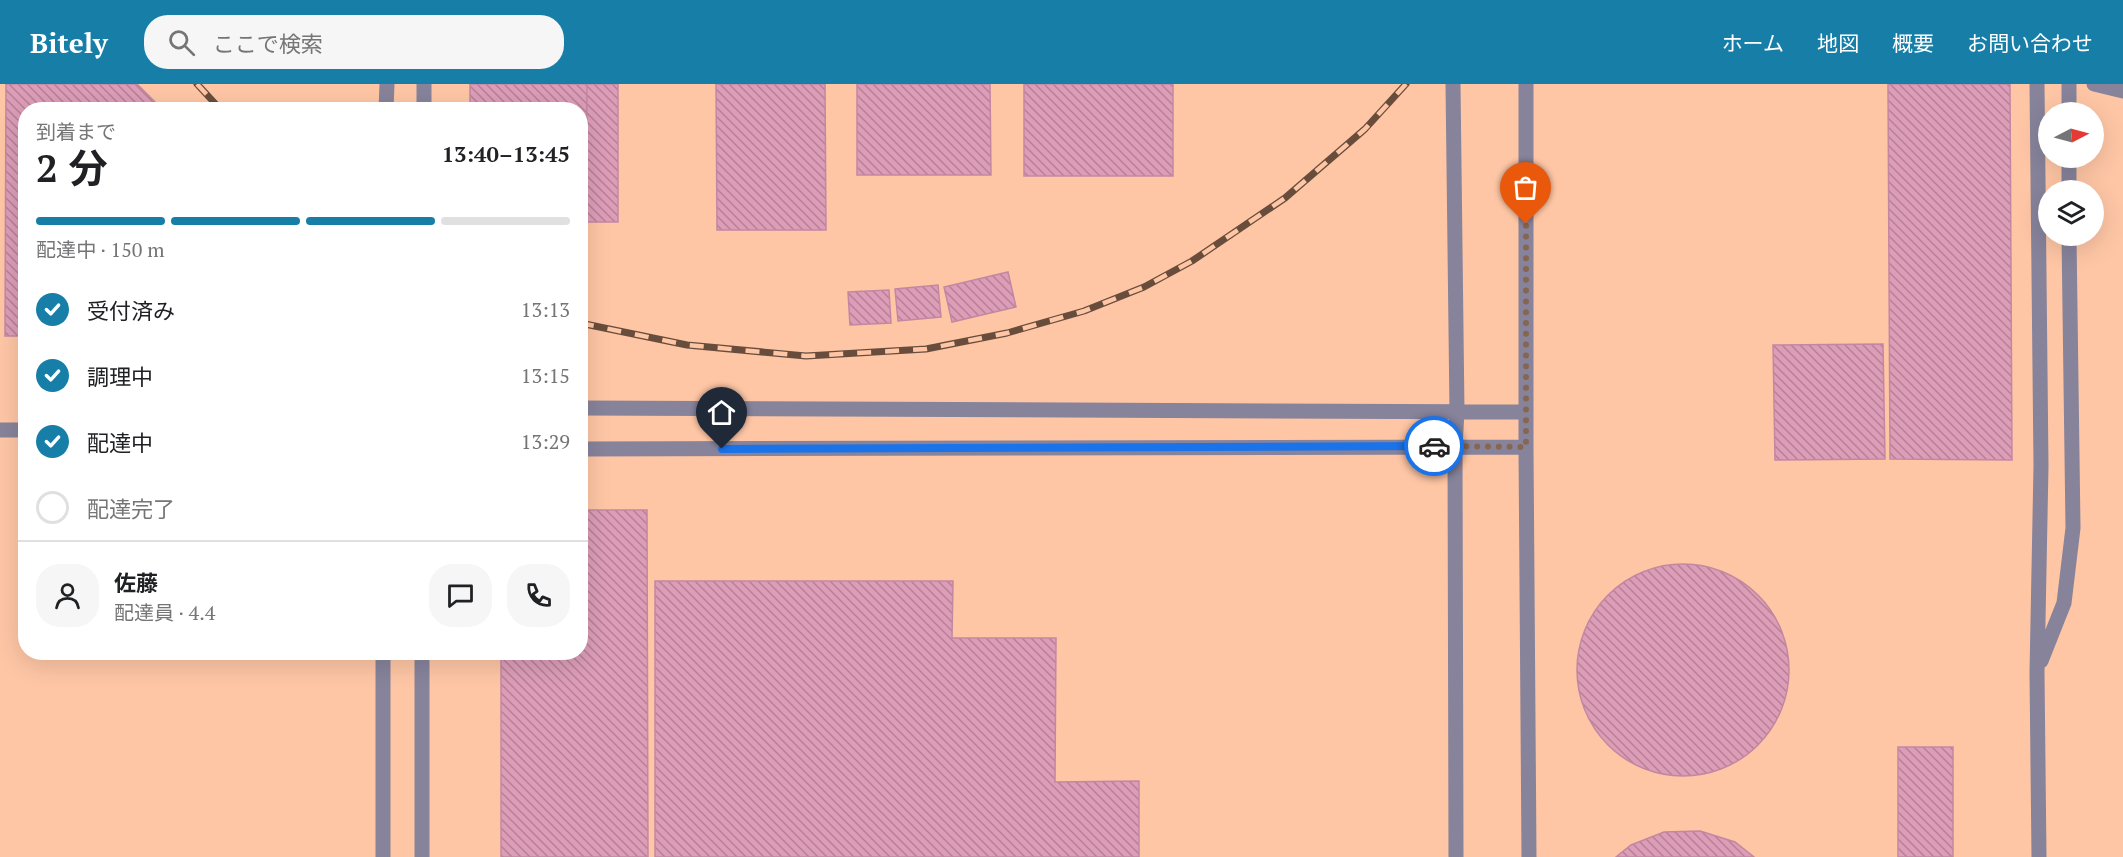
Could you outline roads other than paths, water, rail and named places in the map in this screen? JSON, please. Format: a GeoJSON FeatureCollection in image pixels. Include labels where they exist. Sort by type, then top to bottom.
{"type":"FeatureCollection","features":[{"type":"Feature","properties":{"kind":"street"},"geometry":{"type":"LineString","coordinates":[[386,102],[387,84]]}},
{"type":"Feature","properties":{"kind":"street"},"geometry":{"type":"LineString","coordinates":[[424,84],[424,102]]}},
{"type":"Feature","properties":{"kind":"street"},"geometry":{"type":"LineString","coordinates":[[1454,84],[1457,412],[1455,446],[1456,857]]}},
{"type":"Feature","properties":{"kind":"street"},"geometry":{"type":"LineString","coordinates":[[1526,84],[1529,857]]}},
{"type":"Feature","properties":{"kind":"street"},"geometry":{"type":"LineString","coordinates":[[2037,84],[2041,466],[2037,673],[2039,857]]}},
{"type":"Feature","properties":{"kind":"street"},"geometry":{"type":"LineString","coordinates":[[2069,84],[2069,102]]}},
{"type":"Feature","properties":{"kind":"street"},"geometry":{"type":"LineString","coordinates":[[2094,84],[2123,91]]}},
{"type":"Feature","properties":{"kind":"street"},"geometry":{"type":"LineString","coordinates":[[2037,673],[2064,603],[2073,528],[2069,246]]}},
{"type":"Feature","properties":{"kind":"street"},"geometry":{"type":"LineString","coordinates":[[588,408],[1526,412]]}},
{"type":"Feature","properties":{"kind":"street"},"geometry":{"type":"LineString","coordinates":[[0,430],[18,430]]}},
{"type":"Feature","properties":{"kind":"street"},"geometry":{"type":"LineString","coordinates":[[588,449],[1526,447]]}},
{"type":"Feature","properties":{"kind":"street"},"geometry":{"type":"LineString","coordinates":[[382,857],[383,660]]}},
{"type":"Feature","properties":{"kind":"street"},"geometry":{"type":"LineString","coordinates":[[422,660],[422,857]]}},
{"type":"Feature","properties":{"kind":"railway"},"geometry":{"type":"LineString","coordinates":[[197,84],[214,102]]}},
{"type":"Feature","properties":{"kind":"railway"},"geometry":{"type":"LineString","coordinates":[[588,325],[687,345],[806,356],[926,349],[1007,333],[1084,311],[1144,287],[1192,261],[1285,198],[1365,129],[1406,84]]}}]}
